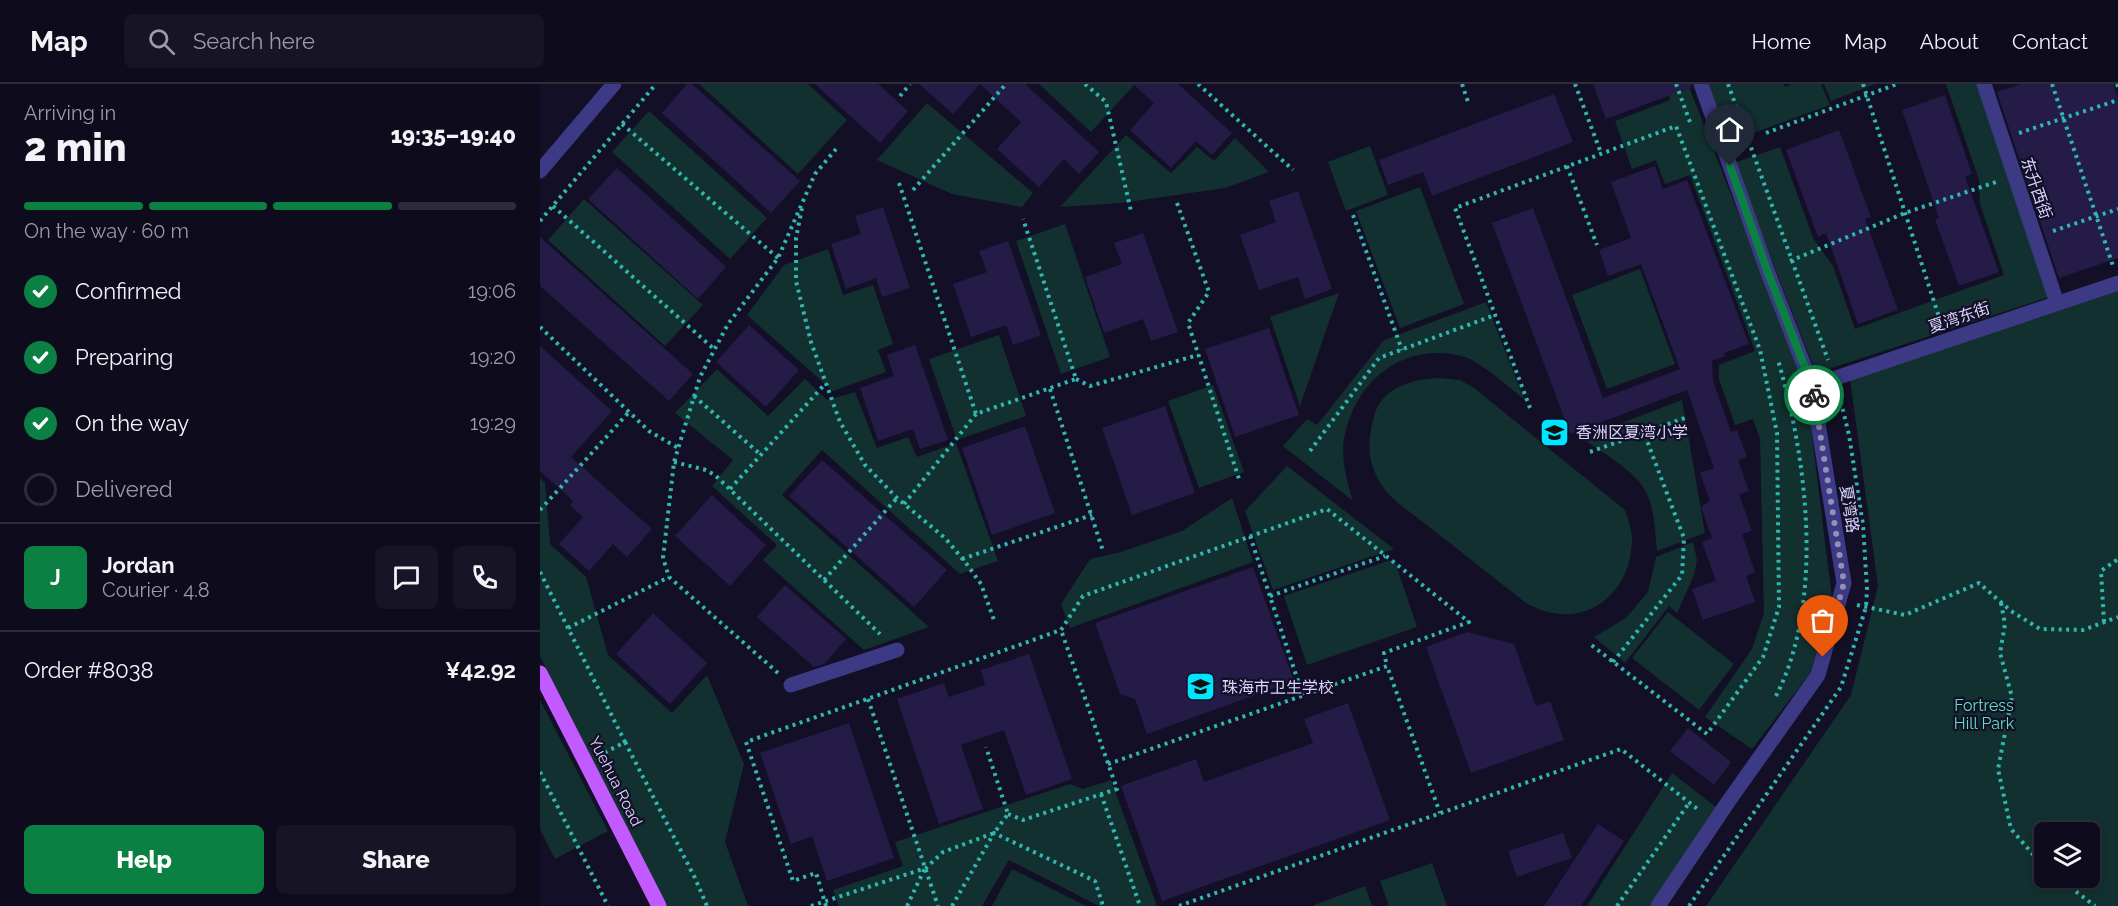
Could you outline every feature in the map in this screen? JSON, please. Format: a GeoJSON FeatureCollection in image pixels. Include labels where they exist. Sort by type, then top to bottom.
{"type":"FeatureCollection","features":[{"type":"Feature","properties":{"kind":"main road","name":"Yuehua Road"},"geometry":{"type":"LineString","coordinates":[[540,673],[659,906]]}},
{"type":"Feature","properties":{"kind":"street"},"geometry":{"type":"LineString","coordinates":[[540,171],[614,84]]}},
{"type":"Feature","properties":{"kind":"street","name":"夏湾路"},"geometry":{"type":"LineString","coordinates":[[1658,906],[1818,675],[1844,583],[1812,386],[1767,270],[1701,84]]}},
{"type":"Feature","properties":{"kind":"street","name":"东升西街"},"geometry":{"type":"LineString","coordinates":[[1984,84],[2057,303]]}},
{"type":"Feature","properties":{"kind":"street","name":"夏湾东街"},"geometry":{"type":"LineString","coordinates":[[1812,386],[2057,303],[2116,277]]}},
{"type":"Feature","properties":{"kind":"street"},"geometry":{"type":"LineString","coordinates":[[791,685],[897,650]]}},
{"type":"Feature","properties":{"kind":"path"},"geometry":{"type":"LineString","coordinates":[[540,221],[656,84]]}},
{"type":"Feature","properties":{"kind":"path"},"geometry":{"type":"LineString","coordinates":[[900,96],[910,84]]}},
{"type":"Feature","properties":{"kind":"path"},"geometry":{"type":"LineString","coordinates":[[913,190],[1006,84]]}},
{"type":"Feature","properties":{"kind":"path"},"geometry":{"type":"LineString","coordinates":[[1085,84],[1106,102],[1131,211]]}},
{"type":"Feature","properties":{"kind":"path"},"geometry":{"type":"LineString","coordinates":[[1198,84],[1293,170]]}},
{"type":"Feature","properties":{"kind":"path"},"geometry":{"type":"LineString","coordinates":[[1462,84],[1469,105]]}},
{"type":"Feature","properties":{"kind":"path"},"geometry":{"type":"LineString","coordinates":[[1575,84],[1601,153]]}},
{"type":"Feature","properties":{"kind":"path"},"geometry":{"type":"LineString","coordinates":[[1676,84],[1692,127]]}},
{"type":"Feature","properties":{"kind":"path"},"geometry":{"type":"LineString","coordinates":[[1689,906],[1841,687],[1866,606],[1867,589],[1863,525],[1849,435],[1835,379],[1728,84]]}},
{"type":"Feature","properties":{"kind":"path"},"geometry":{"type":"LineString","coordinates":[[1863,84],[1947,340]]}},
{"type":"Feature","properties":{"kind":"path"},"geometry":{"type":"LineString","coordinates":[[1766,133],[1897,84]]}},
{"type":"Feature","properties":{"kind":"path"},"geometry":{"type":"LineString","coordinates":[[2052,84],[2116,277]]}},
{"type":"Feature","properties":{"kind":"path"},"geometry":{"type":"LineString","coordinates":[[2002,139],[2118,100]]}},
{"type":"Feature","properties":{"kind":"path"},"geometry":{"type":"LineString","coordinates":[[622,124],[778,258]]}},
{"type":"Feature","properties":{"kind":"path"},"geometry":{"type":"LineString","coordinates":[[1530,408],[1455,208],[1676,126],[1760,350],[1778,433],[1779,607],[1763,657],[1707,734],[1590,644]]}},
{"type":"Feature","properties":{"kind":"path"},"geometry":{"type":"LineString","coordinates":[[791,685],[669,577],[663,558],[674,462],[700,377],[728,324],[778,258],[815,174],[836,149]]}},
{"type":"Feature","properties":{"kind":"path"},"geometry":{"type":"LineString","coordinates":[[1568,166],[1597,245]]}},
{"type":"Feature","properties":{"kind":"path"},"geometry":{"type":"LineString","coordinates":[[1801,257],[1905,213],[2014,176]]}},
{"type":"Feature","properties":{"kind":"path"},"geometry":{"type":"LineString","coordinates":[[899,183],[976,414]]}},
{"type":"Feature","properties":{"kind":"path"},"geometry":{"type":"LineString","coordinates":[[803,198],[796,238],[796,281],[811,342],[840,422],[865,465],[897,498],[945,538],[962,559],[981,584],[994,620]]}},
{"type":"Feature","properties":{"kind":"path"},"geometry":{"type":"LineString","coordinates":[[1177,203],[1209,292],[1188,323],[1240,482]]}},
{"type":"Feature","properties":{"kind":"path"},"geometry":{"type":"LineString","coordinates":[[553,206],[714,349]]}},
{"type":"Feature","properties":{"kind":"path"},"geometry":{"type":"LineString","coordinates":[[2035,237],[2118,209]]}},
{"type":"Feature","properties":{"kind":"path"},"geometry":{"type":"LineString","coordinates":[[1353,215],[1402,350]]}},
{"type":"Feature","properties":{"kind":"path"},"geometry":{"type":"LineString","coordinates":[[1023,219],[1076,380]]}},
{"type":"Feature","properties":{"kind":"path"},"geometry":{"type":"LineString","coordinates":[[1310,451],[1379,358],[1496,315]]}},
{"type":"Feature","properties":{"kind":"path"},"geometry":{"type":"LineString","coordinates":[[540,327],[649,431],[678,448]]}},
{"type":"Feature","properties":{"kind":"path"},"geometry":{"type":"LineString","coordinates":[[904,504],[976,414],[1076,380],[1090,386],[1198,355]]}},
{"type":"Feature","properties":{"kind":"path"},"geometry":{"type":"LineString","coordinates":[[1773,701],[1797,638],[1804,591],[1806,528],[1798,443],[1788,395],[1776,355]]}},
{"type":"Feature","properties":{"kind":"path"},"geometry":{"type":"LineString","coordinates":[[730,489],[825,384]]}},
{"type":"Feature","properties":{"kind":"path"},"geometry":{"type":"LineString","coordinates":[[1050,389],[1103,551]]}},
{"type":"Feature","properties":{"kind":"path"},"geometry":{"type":"LineString","coordinates":[[694,396],[761,455]]}},
{"type":"Feature","properties":{"kind":"path"},"geometry":{"type":"LineString","coordinates":[[540,510],[629,412]]}},
{"type":"Feature","properties":{"kind":"path"},"geometry":{"type":"LineString","coordinates":[[1590,452],[1685,418]]}},
{"type":"Feature","properties":{"kind":"path"},"geometry":{"type":"LineString","coordinates":[[1613,662],[1682,575],[1684,538],[1644,433]]}},
{"type":"Feature","properties":{"kind":"path"},"geometry":{"type":"LineString","coordinates":[[674,462],[706,470],[715,475],[897,650]]}},
{"type":"Feature","properties":{"kind":"path"},"geometry":{"type":"LineString","coordinates":[[824,580],[897,498]]}},
{"type":"Feature","properties":{"kind":"path"},"geometry":{"type":"LineString","coordinates":[[825,904],[816,873],[793,881],[746,742],[1060,630],[1083,596],[1326,509],[1469,622],[1384,653],[1440,813]]}},
{"type":"Feature","properties":{"kind":"path"},"geometry":{"type":"LineString","coordinates":[[962,559],[1092,515]]}},
{"type":"Feature","properties":{"kind":"path"},"geometry":{"type":"LineString","coordinates":[[1250,536],[1304,696]]}},
{"type":"Feature","properties":{"kind":"path"},"geometry":{"type":"LineString","coordinates":[[1270,596],[1386,556]]}},
{"type":"Feature","properties":{"kind":"path"},"geometry":{"type":"LineString","coordinates":[[2104,622],[2101,571],[2118,559]]}},
{"type":"Feature","properties":{"kind":"path"},"geometry":{"type":"LineString","coordinates":[[540,572],[707,906]]}},
{"type":"Feature","properties":{"kind":"path"},"geometry":{"type":"LineString","coordinates":[[568,628],[669,577]]}},
{"type":"Feature","properties":{"kind":"path"},"geometry":{"type":"LineString","coordinates":[[1838,601],[1905,615],[1979,583],[2011,611],[2040,630],[2083,630],[2118,617]]}},
{"type":"Feature","properties":{"kind":"path"},"geometry":{"type":"LineString","coordinates":[[2001,602],[2004,624],[2000,653],[2012,697],[1998,769],[2011,829],[2034,855]]}},
{"type":"Feature","properties":{"kind":"path"},"geometry":{"type":"LineString","coordinates":[[1008,814],[1023,820],[1117,789],[1060,630]]}},
{"type":"Feature","properties":{"kind":"path"},"geometry":{"type":"LineString","coordinates":[[1108,764],[1387,666]]}},
{"type":"Feature","properties":{"kind":"path"},"geometry":{"type":"LineString","coordinates":[[867,699],[938,906]]}},
{"type":"Feature","properties":{"kind":"path"},"geometry":{"type":"LineString","coordinates":[[586,762],[625,742]]}},
{"type":"Feature","properties":{"kind":"path"},"geometry":{"type":"LineString","coordinates":[[986,747],[1008,814]]}},
{"type":"Feature","properties":{"kind":"path"},"geometry":{"type":"LineString","coordinates":[[1179,906],[1621,749],[1714,822]]}},
{"type":"Feature","properties":{"kind":"path"},"geometry":{"type":"LineString","coordinates":[[540,772],[609,906]]}},
{"type":"Feature","properties":{"kind":"path"},"geometry":{"type":"LineString","coordinates":[[1101,794],[1140,906]]}},
{"type":"Feature","properties":{"kind":"path"},"geometry":{"type":"LineString","coordinates":[[1617,906],[1689,802]]}},
{"type":"Feature","properties":{"kind":"path"},"geometry":{"type":"LineString","coordinates":[[1694,821],[1707,802]]}},
{"type":"Feature","properties":{"kind":"path"},"geometry":{"type":"LineString","coordinates":[[952,906],[994,833],[1008,814]]}},
{"type":"Feature","properties":{"kind":"path"},"geometry":{"type":"LineString","coordinates":[[907,906],[926,868],[943,852],[994,833],[1095,881],[1103,906]]}},
{"type":"Feature","properties":{"kind":"path"},"geometry":{"type":"LineString","coordinates":[[811,906],[825,904],[926,868]]}},
{"type":"Feature","properties":{"kind":"path"},"geometry":{"type":"LineString","coordinates":[[2071,888],[2095,906]]}},
{"type":"Feature","properties":{"kind":"green space"},"geometry":{"type":"Polygon","coordinates":[[[699,84],[808,84],[847,120],[798,174],[699,84]]]}},
{"type":"Feature","properties":{"kind":"green space"},"geometry":{"type":"Polygon","coordinates":[[[1039,84],[1135,84],[1091,132],[1039,84]]]}},
{"type":"Feature","properties":{"kind":"green space"},"geometry":{"type":"Polygon","coordinates":[[[1665,84],[1688,84],[1806,387],[1832,599],[1811,672],[1752,749],[1705,717],[1752,649],[1764,613],[1760,439],[1753,419],[1735,425],[1719,379],[1719,365],[1755,351],[1690,175],[1665,184],[1656,160],[1632,169],[1615,121],[1670,100],[1665,84]]]}},
{"type":"Feature","properties":{"kind":"green space"},"geometry":{"type":"Polygon","coordinates":[[[1709,84],[1784,84],[1785,87],[1792,84],[1821,84],[1830,105],[1729,142],[1709,84]]]}},
{"type":"Feature","properties":{"kind":"green space"},"geometry":{"type":"Polygon","coordinates":[[[1824,84],[1875,84],[1831,101],[1824,84]]]}},
{"type":"Feature","properties":{"kind":"green space"},"geometry":{"type":"Polygon","coordinates":[[[1946,84],[1978,84],[2049,297],[1816,373],[1734,163],[1780,147],[1813,238],[1833,266],[1855,329],[2004,275],[1980,204],[1979,180],[1946,84]]]}},
{"type":"Feature","properties":{"kind":"green space"},"geometry":{"type":"Polygon","coordinates":[[[927,103],[1033,193],[1022,207],[952,194],[877,160],[927,103]]]}},
{"type":"Feature","properties":{"kind":"green space"},"geometry":{"type":"Polygon","coordinates":[[[649,111],[767,218],[730,259],[612,152],[649,111]]]}},
{"type":"Feature","properties":{"kind":"green space"},"geometry":{"type":"Polygon","coordinates":[[[1126,135],[1171,173],[1197,147],[1214,161],[1235,138],[1269,172],[1225,188],[1121,203],[1060,207],[1126,135]]]}},
{"type":"Feature","properties":{"kind":"green space"},"geometry":{"type":"Polygon","coordinates":[[[1370,146],[1388,195],[1346,211],[1328,162],[1370,146]]]}},
{"type":"Feature","properties":{"kind":"green space"},"geometry":{"type":"Polygon","coordinates":[[[1420,187],[1464,304],[1400,328],[1356,211],[1420,187]]]}},
{"type":"Feature","properties":{"kind":"green space"},"geometry":{"type":"Polygon","coordinates":[[[584,199],[703,305],[665,346],[548,240],[584,199]]]}},
{"type":"Feature","properties":{"kind":"green space"},"geometry":{"type":"Polygon","coordinates":[[[1065,224],[1110,357],[1061,374],[1016,241],[1065,224]]]}},
{"type":"Feature","properties":{"kind":"green space"},"geometry":{"type":"Polygon","coordinates":[[[828,249],[843,295],[873,285],[893,344],[878,350],[886,372],[833,391],[747,315],[784,265],[828,249]]]}},
{"type":"Feature","properties":{"kind":"green space"},"geometry":{"type":"Polygon","coordinates":[[[1640,269],[1675,364],[1607,389],[1572,295],[1640,269]]]}},
{"type":"Feature","properties":{"kind":"green space","name":"Fortress Hill Park"},"geometry":{"type":"Polygon","coordinates":[[[2118,286],[2118,906],[1706,906],[1851,695],[1878,586],[1850,379],[2118,286]]]}},
{"type":"Feature","properties":{"kind":"green space"},"geometry":{"type":"Polygon","coordinates":[[[1339,293],[1300,406],[1270,317],[1339,293]]]}},
{"type":"Feature","properties":{"kind":"green space"},"geometry":{"type":"Polygon","coordinates":[[[1486,302],[1524,399],[1488,370],[1465,357],[1444,353],[1423,354],[1405,359],[1388,368],[1361,396],[1351,414],[1345,434],[1343,459],[1353,501],[1283,446],[1307,419],[1317,425],[1384,340],[1486,302]]]}},
{"type":"Feature","properties":{"kind":"green space"},"geometry":{"type":"Polygon","coordinates":[[[999,335],[1026,416],[957,440],[929,359],[999,335]]]}},
{"type":"Feature","properties":{"kind":"green space"},"geometry":{"type":"Polygon","coordinates":[[[717,369],[768,416],[805,379],[827,400],[855,392],[877,448],[908,437],[917,457],[956,443],[998,561],[960,574],[822,450],[782,495],[929,627],[864,650],[763,560],[777,545],[712,486],[733,460],[675,413],[717,369]]]}},
{"type":"Feature","properties":{"kind":"green space"},"geometry":{"type":"Polygon","coordinates":[[[1440,378],[1460,380],[1474,388],[1625,510],[1632,537],[1630,558],[1623,577],[1613,592],[1600,604],[1584,612],[1565,614],[1546,612],[1526,603],[1400,505],[1382,486],[1371,462],[1369,446],[1375,413],[1379,404],[1385,396],[1401,386],[1411,382],[1440,378]]]}},
{"type":"Feature","properties":{"kind":"green space"},"geometry":{"type":"Polygon","coordinates":[[[1213,385],[1244,472],[1199,488],[1168,401],[1213,385]]]}},
{"type":"Feature","properties":{"kind":"green space"},"geometry":{"type":"Polygon","coordinates":[[[1682,400],[1705,533],[1657,551],[1651,506],[1641,484],[1626,469],[1582,438],[1682,400]]]}},
{"type":"Feature","properties":{"kind":"green space"},"geometry":{"type":"Polygon","coordinates":[[[1287,466],[1394,549],[1273,590],[1245,511],[1287,466]]]}},
{"type":"Feature","properties":{"kind":"green space"},"geometry":{"type":"Polygon","coordinates":[[[540,478],[545,483],[550,544],[586,577],[608,655],[672,713],[707,675],[744,764],[725,842],[748,906],[666,906],[540,656],[540,478]]]}},
{"type":"Feature","properties":{"kind":"green space"},"geometry":{"type":"Polygon","coordinates":[[[1232,498],[1253,562],[1070,628],[1061,604],[1090,559],[1121,552],[1182,531],[1232,498]]]}},
{"type":"Feature","properties":{"kind":"green space"},"geometry":{"type":"Polygon","coordinates":[[[1693,542],[1697,560],[1694,575],[1677,613],[1669,606],[1625,663],[1594,637],[1626,618],[1648,592],[1656,557],[1693,542]]]}},
{"type":"Feature","properties":{"kind":"green space"},"geometry":{"type":"Polygon","coordinates":[[[1394,559],[1417,627],[1307,665],[1284,596],[1394,559]]]}},
{"type":"Feature","properties":{"kind":"green space"},"geometry":{"type":"Polygon","coordinates":[[[1668,612],[1734,664],[1699,710],[1632,658],[1668,612]]]}},
{"type":"Feature","properties":{"kind":"green space"},"geometry":{"type":"Polygon","coordinates":[[[540,700],[608,831],[555,859],[540,829],[540,700]]]}},
{"type":"Feature","properties":{"kind":"green space"},"geometry":{"type":"Polygon","coordinates":[[[1672,773],[1716,807],[1657,906],[1587,906],[1672,773]]]}},
{"type":"Feature","properties":{"kind":"green space"},"geometry":{"type":"Polygon","coordinates":[[[1111,780],[1157,906],[1099,906],[1009,860],[982,906],[839,906],[833,890],[903,866],[895,842],[1070,784],[1083,789],[1111,780]]]}},
{"type":"Feature","properties":{"kind":"green space"},"geometry":{"type":"Polygon","coordinates":[[[1432,863],[1447,906],[1389,906],[1380,881],[1432,863]]]}},
{"type":"Feature","properties":{"kind":"green space"},"geometry":{"type":"Polygon","coordinates":[[[1012,869],[1086,906],[992,906],[1012,869]]]}},
{"type":"Feature","properties":{"kind":"green space"},"geometry":{"type":"Polygon","coordinates":[[[1365,886],[1372,906],[1314,906],[1314,905],[1365,886]]]}},
{"type":"Feature","properties":{"kind":"building"},"geometry":{"type":"Polygon","coordinates":[[[687,84],[692,84],[800,181],[771,213],[662,113],[687,84]]]}},
{"type":"Feature","properties":{"kind":"building"},"geometry":{"type":"Polygon","coordinates":[[[815,84],[878,84],[908,111],[880,143],[815,84]]]}},
{"type":"Feature","properties":{"kind":"building"},"geometry":{"type":"Polygon","coordinates":[[[919,84],[980,84],[953,114],[919,84]]]}},
{"type":"Feature","properties":{"kind":"building"},"geometry":{"type":"Polygon","coordinates":[[[980,84],[1025,84],[1099,152],[1079,174],[1064,159],[1039,187],[997,149],[1021,122],[980,84]]]}},
{"type":"Feature","properties":{"kind":"building"},"geometry":{"type":"Polygon","coordinates":[[[1133,84],[1178,84],[1232,133],[1212,155],[1196,141],[1171,168],[1130,130],[1154,103],[1133,84]]]}},
{"type":"Feature","properties":{"kind":"building"},"geometry":{"type":"Polygon","coordinates":[[[1593,84],[1691,84],[1692,87],[1606,119],[1593,84]]]}},
{"type":"Feature","properties":{"kind":"building"},"geometry":{"type":"Polygon","coordinates":[[[2021,84],[2113,84],[2118,99],[2118,258],[2059,278],[1997,92],[2021,84]]]}},
{"type":"Feature","properties":{"kind":"building"},"geometry":{"type":"Polygon","coordinates":[[[1554,94],[1573,142],[1432,196],[1423,172],[1388,185],[1379,160],[1554,94]]]}},
{"type":"Feature","properties":{"kind":"building"},"geometry":{"type":"Polygon","coordinates":[[[1945,95],[1972,174],[1965,177],[1999,272],[1959,286],[1935,220],[1939,218],[1902,110],[1945,95]]]}},
{"type":"Feature","properties":{"kind":"building"},"geometry":{"type":"Polygon","coordinates":[[[1839,130],[1871,217],[1865,219],[1898,310],[1858,324],[1826,233],[1818,237],[1786,150],[1839,130]]]}},
{"type":"Feature","properties":{"kind":"building"},"geometry":{"type":"Polygon","coordinates":[[[1655,166],[1663,189],[1687,180],[1749,344],[1724,353],[1725,356],[1712,361],[1713,381],[1731,432],[1737,430],[1747,457],[1738,460],[1749,491],[1739,494],[1752,531],[1742,534],[1755,572],[1746,576],[1755,602],[1703,620],[1692,589],[1716,581],[1702,542],[1712,538],[1701,507],[1710,501],[1700,473],[1714,468],[1687,390],[1570,434],[1492,223],[1533,208],[1603,398],[1680,369],[1641,264],[1608,276],[1599,250],[1631,238],[1611,182],[1655,166]]]}},
{"type":"Feature","properties":{"kind":"building"},"geometry":{"type":"Polygon","coordinates":[[[617,168],[726,267],[698,299],[588,199],[617,168]]]}},
{"type":"Feature","properties":{"kind":"building"},"geometry":{"type":"Polygon","coordinates":[[[1298,191],[1332,289],[1305,299],[1298,277],[1259,290],[1240,235],[1276,222],[1269,201],[1298,191]]]}},
{"type":"Feature","properties":{"kind":"building"},"geometry":{"type":"Polygon","coordinates":[[[883,207],[910,288],[882,297],[876,278],[846,289],[831,244],[861,234],[855,216],[883,207]]]}},
{"type":"Feature","properties":{"kind":"building"},"geometry":{"type":"Polygon","coordinates":[[[1143,233],[1178,332],[1151,341],[1143,319],[1104,333],[1085,277],[1122,264],[1114,243],[1143,233]]]}},
{"type":"Feature","properties":{"kind":"building"},"geometry":{"type":"Polygon","coordinates":[[[540,237],[693,374],[669,401],[540,286],[540,237]]]}},
{"type":"Feature","properties":{"kind":"building"},"geometry":{"type":"Polygon","coordinates":[[[1008,241],[1041,335],[1013,345],[1006,325],[971,337],[953,284],[987,272],[979,251],[1008,241]]]}},
{"type":"Feature","properties":{"kind":"building"},"geometry":{"type":"Polygon","coordinates":[[[749,325],[799,370],[766,407],[716,362],[749,325]]]}},
{"type":"Feature","properties":{"kind":"building"},"geometry":{"type":"Polygon","coordinates":[[[1269,328],[1299,415],[1235,437],[1205,349],[1269,328]]]}},
{"type":"Feature","properties":{"kind":"building"},"geometry":{"type":"Polygon","coordinates":[[[915,345],[948,440],[920,449],[913,429],[878,441],[860,388],[894,376],[887,355],[915,345]]]}},
{"type":"Feature","properties":{"kind":"building"},"geometry":{"type":"Polygon","coordinates":[[[540,346],[612,411],[571,457],[652,529],[627,557],[613,544],[589,571],[559,544],[583,517],[570,505],[573,501],[540,471],[540,346]]]}},
{"type":"Feature","properties":{"kind":"building"},"geometry":{"type":"Polygon","coordinates":[[[1165,406],[1195,493],[1132,515],[1102,428],[1165,406]]]}},
{"type":"Feature","properties":{"kind":"building"},"geometry":{"type":"Polygon","coordinates":[[[1025,426],[1055,513],[992,535],[962,448],[1025,426]]]}},
{"type":"Feature","properties":{"kind":"building"},"geometry":{"type":"Polygon","coordinates":[[[822,460],[947,570],[914,607],[789,496],[822,460]]]}},
{"type":"Feature","properties":{"kind":"building"},"geometry":{"type":"Polygon","coordinates":[[[712,495],[766,545],[730,586],[675,536],[712,495]]]}},
{"type":"Feature","properties":{"kind":"building"},"geometry":{"type":"Polygon","coordinates":[[[1253,567],[1294,681],[1147,734],[1135,699],[1120,694],[1095,623],[1253,567]]]}},
{"type":"Feature","properties":{"kind":"building"},"geometry":{"type":"Polygon","coordinates":[[[785,585],[846,639],[824,664],[814,667],[757,617],[785,585]]]}},
{"type":"Feature","properties":{"kind":"building"},"geometry":{"type":"Polygon","coordinates":[[[653,613],[707,663],[670,704],[616,654],[653,613]]]}},
{"type":"Feature","properties":{"kind":"building"},"geometry":{"type":"Polygon","coordinates":[[[1467,632],[1514,644],[1536,706],[1550,701],[1564,740],[1471,773],[1426,647],[1467,632]]]}},
{"type":"Feature","properties":{"kind":"building"},"geometry":{"type":"Polygon","coordinates":[[[1029,654],[1072,779],[1026,795],[1004,730],[961,745],[983,809],[939,824],[897,699],[944,683],[949,697],[985,685],[981,670],[1029,654]]]}},
{"type":"Feature","properties":{"kind":"building"},"geometry":{"type":"Polygon","coordinates":[[[1348,703],[1390,820],[1162,901],[1121,786],[1196,759],[1204,782],[1313,743],[1304,719],[1348,703]]]}},
{"type":"Feature","properties":{"kind":"building"},"geometry":{"type":"Polygon","coordinates":[[[849,723],[894,858],[827,881],[812,836],[791,844],[760,753],[849,723]]]}},
{"type":"Feature","properties":{"kind":"building"},"geometry":{"type":"Polygon","coordinates":[[[1688,728],[1731,762],[1714,785],[1670,751],[1688,728]]]}},
{"type":"Feature","properties":{"kind":"building"},"geometry":{"type":"Polygon","coordinates":[[[1598,824],[1624,841],[1581,906],[1544,906],[1598,824]]]}},
{"type":"Feature","properties":{"kind":"building"},"geometry":{"type":"Polygon","coordinates":[[[1563,833],[1572,858],[1517,877],[1508,851],[1563,833]]]}},
{"type":"Feature","properties":{"kind":"way so far"},"geometry":{"type":"LineString","coordinates":[[1814,395],[1844,583],[1823,657]]}},
{"type":"Feature","properties":{"kind":"place","name":"香洲区夏湾小学"},"geometry":{"type":"Point","coordinates":[1555,432]}},
{"type":"Feature","properties":{"kind":"place","name":"珠海市卫生学校"},"geometry":{"type":"Point","coordinates":[1201,687]}},
{"type":"Feature","properties":{"kind":"route"},"geometry":{"type":"LineString","coordinates":[[1730,166],[1814,395]]}}]}
